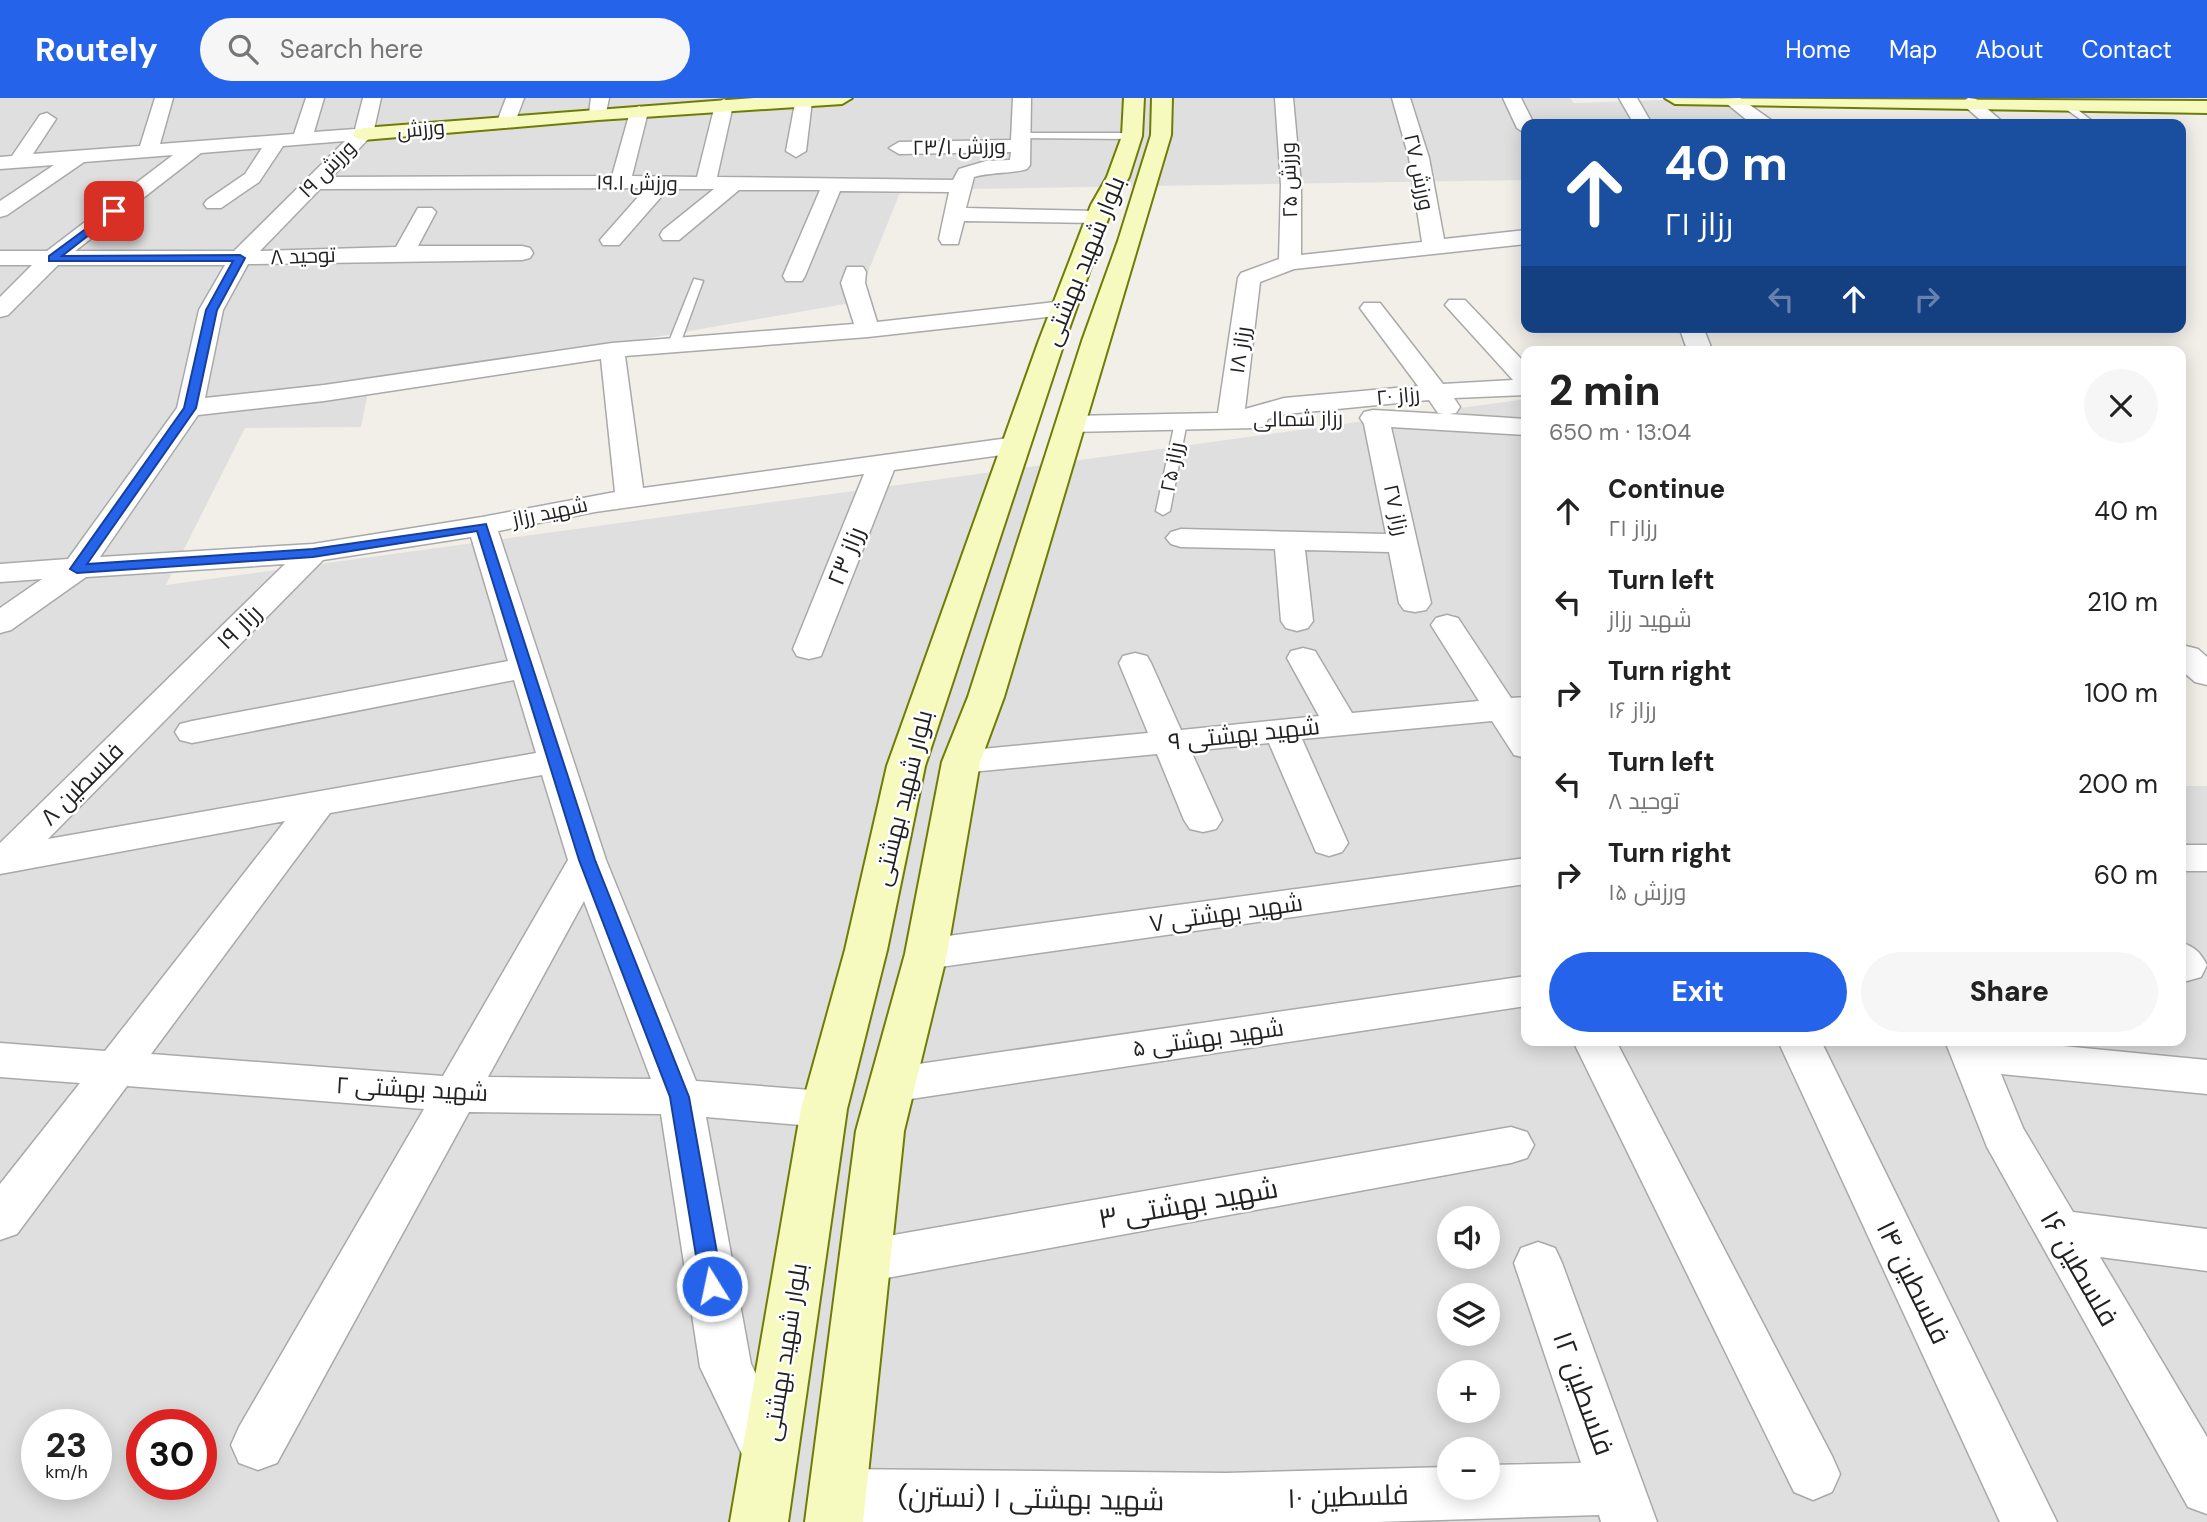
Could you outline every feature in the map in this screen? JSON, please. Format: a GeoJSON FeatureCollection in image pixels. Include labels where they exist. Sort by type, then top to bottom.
{"type":"FeatureCollection","features":[{"type":"Feature","properties":{"kind":"main road","name":"ورزش"},"geometry":{"type":"LineString","coordinates":[[363,134],[506,122],[599,106],[639,112],[842,98]]}},
{"type":"Feature","properties":{"kind":"main road","name":"بلوار شهید بهشتی"},"geometry":{"type":"LineString","coordinates":[[759,1522],[824,1109],[866,950],[906,766],[1060,320],[1098,216],[1118,177],[1132,136],[1134,98]]}},
{"type":"Feature","properties":{"kind":"main road","name":"بلوار شهید بهشتی"},"geometry":{"type":"LineString","coordinates":[[835,1509],[880,1131],[926,954],[961,762],[986,697],[1161,135],[1162,98]]}},
{"type":"Feature","properties":{"kind":"main road"},"geometry":{"type":"LineString","coordinates":[[1675,98],[2060,102],[2207,107]]}},
{"type":"Feature","properties":{"kind":"main road"},"geometry":{"type":"LineString","coordinates":[[1060,320],[1097,335]]}},
{"type":"Feature","properties":{"kind":"street"},"geometry":{"type":"LineString","coordinates":[[148,151],[164,98]]}},
{"type":"Feature","properties":{"kind":"street"},"geometry":{"type":"LineString","coordinates":[[303,137],[315,98]]}},
{"type":"Feature","properties":{"kind":"street"},"geometry":{"type":"LineString","coordinates":[[363,134],[372,98]]}},
{"type":"Feature","properties":{"kind":"street"},"geometry":{"type":"LineString","coordinates":[[506,122],[514,98]]}},
{"type":"Feature","properties":{"kind":"street"},"geometry":{"type":"LineString","coordinates":[[950,239],[960,186],[967,173],[974,169],[1020,165],[1022,98]]}},
{"type":"Feature","properties":{"kind":"street","name":"ورزش ۲۵"},"geometry":{"type":"LineString","coordinates":[[1284,98],[1291,185],[1290,263]]}},
{"type":"Feature","properties":{"kind":"street","name":"ورزش ۲۷"},"geometry":{"type":"LineString","coordinates":[[1401,98],[1419,158],[1434,247]]}},
{"type":"Feature","properties":{"kind":"street"},"geometry":{"type":"LineString","coordinates":[[1512,98],[1522,119]]}},
{"type":"Feature","properties":{"kind":"street"},"geometry":{"type":"LineString","coordinates":[[1628,98],[1640,119]]}},
{"type":"Feature","properties":{"kind":"street"},"geometry":{"type":"LineString","coordinates":[[1730,99],[1756,119]]}},
{"type":"Feature","properties":{"kind":"street"},"geometry":{"type":"LineString","coordinates":[[796,151],[803,101]]}},
{"type":"Feature","properties":{"kind":"street"},"geometry":{"type":"LineString","coordinates":[[1970,103],[1990,119]]}},
{"type":"Feature","properties":{"kind":"street"},"geometry":{"type":"LineString","coordinates":[[705,184],[724,105]]}},
{"type":"Feature","properties":{"kind":"street"},"geometry":{"type":"LineString","coordinates":[[620,182],[639,112]]}},
{"type":"Feature","properties":{"kind":"street"},"geometry":{"type":"LineString","coordinates":[[9,162],[47,119]]}},
{"type":"Feature","properties":{"kind":"street","name":"ورزش"},"geometry":{"type":"LineString","coordinates":[[9,162],[363,134]]}},
{"type":"Feature","properties":{"kind":"street","name":"ورزش ۱۹"},"geometry":{"type":"LineString","coordinates":[[190,408],[211,310],[240,258],[363,134]]}},
{"type":"Feature","properties":{"kind":"street"},"geometry":{"type":"LineString","coordinates":[[214,204],[251,178],[277,140]]}},
{"type":"Feature","properties":{"kind":"street","name":"ورزش ۲۳/۱"},"geometry":{"type":"LineString","coordinates":[[899,148],[1020,141]]}},
{"type":"Feature","properties":{"kind":"street"},"geometry":{"type":"LineString","coordinates":[[0,310],[52,258],[196,147]]}},
{"type":"Feature","properties":{"kind":"street"},"geometry":{"type":"LineString","coordinates":[[0,211],[79,157]]}},
{"type":"Feature","properties":{"kind":"street","name":"ورزش ۱۹.۱"},"geometry":{"type":"LineString","coordinates":[[314,183],[620,182],[960,186]]}},
{"type":"Feature","properties":{"kind":"street"},"geometry":{"type":"LineString","coordinates":[[611,240],[626,220],[662,183]]}},
{"type":"Feature","properties":{"kind":"street"},"geometry":{"type":"LineString","coordinates":[[671,236],[733,184]]}},
{"type":"Feature","properties":{"kind":"street"},"geometry":{"type":"LineString","coordinates":[[794,276],[831,186]]}},
{"type":"Feature","properties":{"kind":"street"},"geometry":{"type":"LineString","coordinates":[[404,253],[425,212]]}},
{"type":"Feature","properties":{"kind":"street"},"geometry":{"type":"LineString","coordinates":[[954,214],[1098,216]]}},
{"type":"Feature","properties":{"kind":"street"},"geometry":{"type":"LineString","coordinates":[[1290,263],[1521,238]]}},
{"type":"Feature","properties":{"kind":"street","name":"توحید ۸"},"geometry":{"type":"LineString","coordinates":[[0,258],[240,258],[522,253]]}},
{"type":"Feature","properties":{"kind":"street","name":"رزاز ۱۸"},"geometry":{"type":"LineString","coordinates":[[1230,421],[1250,278],[1290,263]]}},
{"type":"Feature","properties":{"kind":"street"},"geometry":{"type":"LineString","coordinates":[[855,272],[853,283],[868,330]]}},
{"type":"Feature","properties":{"kind":"street"},"geometry":{"type":"LineString","coordinates":[[1457,305],[1521,374]]}},
{"type":"Feature","properties":{"kind":"street"},"geometry":{"type":"LineString","coordinates":[[1372,308],[1458,422]]}},
{"type":"Feature","properties":{"kind":"street"},"geometry":{"type":"LineString","coordinates":[[0,623],[77,569],[190,408],[324,393],[612,350],[868,330],[1060,320]]}},
{"type":"Feature","properties":{"kind":"street"},"geometry":{"type":"LineString","coordinates":[[612,350],[630,498]]}},
{"type":"Feature","properties":{"kind":"street","name":"رزاز ۲۰"},"geometry":{"type":"LineString","coordinates":[[1230,421],[1284,406],[1521,387]]}},
{"type":"Feature","properties":{"kind":"street","name":"رزاز شمالی"},"geometry":{"type":"LineString","coordinates":[[1070,425],[1376,418],[1521,427]]}},
{"type":"Feature","properties":{"kind":"street","name":"رزاز ۲۷"},"geometry":{"type":"LineString","coordinates":[[1376,418],[1415,603]]}},
{"type":"Feature","properties":{"kind":"street","name":"شهید رزاز"},"geometry":{"type":"LineString","coordinates":[[0,573],[313,553],[482,526],[630,498],[1016,445]]}},
{"type":"Feature","properties":{"kind":"street","name":"رزاز ۲۳"},"geometry":{"type":"LineString","coordinates":[[809,649],[883,462]]}},
{"type":"Feature","properties":{"kind":"street"},"geometry":{"type":"LineString","coordinates":[[482,526],[587,860],[680,1097],[726,1367],[768,1453]]}},
{"type":"Feature","properties":{"kind":"street"},"geometry":{"type":"LineString","coordinates":[[1181,538],[1403,543]]}},
{"type":"Feature","properties":{"kind":"street"},"geometry":{"type":"LineString","coordinates":[[1289,541],[1297,621]]}},
{"type":"Feature","properties":{"kind":"street","name":"رزاز ۱۹"},"geometry":{"type":"LineString","coordinates":[[164,702],[313,553]]}},
{"type":"Feature","properties":{"kind":"street"},"geometry":{"type":"LineString","coordinates":[[1447,625],[1514,708],[1521,731]]}},
{"type":"Feature","properties":{"kind":"street"},"geometry":{"type":"LineString","coordinates":[[1303,658],[1340,724]]}},
{"type":"Feature","properties":{"kind":"street"},"geometry":{"type":"LineString","coordinates":[[1135,663],[1203,820]]}},
{"type":"Feature","properties":{"kind":"street"},"geometry":{"type":"LineString","coordinates":[[192,732],[526,668]]}},
{"type":"Feature","properties":{"kind":"street","name":"فلسطین ۸"},"geometry":{"type":"LineString","coordinates":[[4,862],[164,702]]}},
{"type":"Feature","properties":{"kind":"street","name":"شهید بهشتی ۹"},"geometry":{"type":"LineString","coordinates":[[961,762],[1514,708]]}},
{"type":"Feature","properties":{"kind":"street"},"geometry":{"type":"LineString","coordinates":[[1281,730],[1329,843]]}},
{"type":"Feature","properties":{"kind":"street"},"geometry":{"type":"LineString","coordinates":[[4,862],[555,761]]}},
{"type":"Feature","properties":{"kind":"street"},"geometry":{"type":"LineString","coordinates":[[0,1220],[318,804]]}},
{"type":"Feature","properties":{"kind":"street"},"geometry":{"type":"LineString","coordinates":[[2186,858],[2207,858]]}},
{"type":"Feature","properties":{"kind":"street"},"geometry":{"type":"LineString","coordinates":[[258,1445],[587,860]]}},
{"type":"Feature","properties":{"kind":"street","name":"شهید بهشتی ۷"},"geometry":{"type":"LineString","coordinates":[[926,954],[1521,872]]}},
{"type":"Feature","properties":{"kind":"street","name":"شهید بهشتی ۵"},"geometry":{"type":"LineString","coordinates":[[891,1085],[1521,992]]}},
{"type":"Feature","properties":{"kind":"street"},"geometry":{"type":"LineString","coordinates":[[1597,1046],[1813,1474]]}},
{"type":"Feature","properties":{"kind":"street","name":"فلسطین ۱۴"},"geometry":{"type":"LineString","coordinates":[[1801,1046],[2029,1522]]}},
{"type":"Feature","properties":{"kind":"street"},"geometry":{"type":"LineString","coordinates":[[1968,1048],[2207,1077]]}},
{"type":"Feature","properties":{"kind":"street","name":"فلسطین ۱۶"},"geometry":{"type":"LineString","coordinates":[[1968,1048],[2003,1134],[2207,1488]]}},
{"type":"Feature","properties":{"kind":"street","name":"شهید بهشتی ۲"},"geometry":{"type":"LineString","coordinates":[[0,1060],[455,1094],[680,1097],[824,1109]]}},
{"type":"Feature","properties":{"kind":"street","name":"شهید بهشتی ۳"},"geometry":{"type":"LineString","coordinates":[[865,1261],[1511,1145]]}},
{"type":"Feature","properties":{"kind":"street"},"geometry":{"type":"LineString","coordinates":[[2059,1231],[2207,1250]]}},
{"type":"Feature","properties":{"kind":"street","name":"فلسطین ۱۲"},"geometry":{"type":"LineString","coordinates":[[1538,1264],[1623,1505]]}},
{"type":"Feature","properties":{"kind":"street","name":"فلسطین ۱۰"},"geometry":{"type":"LineString","coordinates":[[1227,1511],[1623,1505]]}},
{"type":"Feature","properties":{"kind":"street","name":"شهید بهشتی ۱ (نسترن)"},"geometry":{"type":"LineString","coordinates":[[835,1509],[1227,1511]]}},
{"type":"Feature","properties":{"kind":"lane"},"geometry":{"type":"LineString","coordinates":[[2060,102],[2085,119]]}},
{"type":"Feature","properties":{"kind":"lane"},"geometry":{"type":"LineString","coordinates":[[1020,141],[1132,136]]}},
{"type":"Feature","properties":{"kind":"lane"},"geometry":{"type":"LineString","coordinates":[[674,344],[698,281]]}},
{"type":"Feature","properties":{"kind":"lane","name":"رزاز ۲۵"},"geometry":{"type":"LineString","coordinates":[[1163,511],[1181,422]]}},
{"type":"Feature","properties":{"kind":"shaded area"},"geometry":{"type":"Polygon","coordinates":[[[0,98],[1570,98],[1574,103],[1723,98],[1757,119],[1521,119],[1521,180],[901,190],[856,302],[369,387],[361,427],[245,428],[166,585],[1521,400],[1521,1046],[2186,1046],[2186,786],[2207,786],[2207,1522],[0,1522],[0,98]]]}},
{"type":"Feature","properties":{"kind":"route"},"geometry":{"type":"LineString","coordinates":[[114,211],[52,258],[240,258],[211,310],[190,408],[77,569],[313,553],[482,526],[587,860],[680,1097],[712,1286]]}}]}
